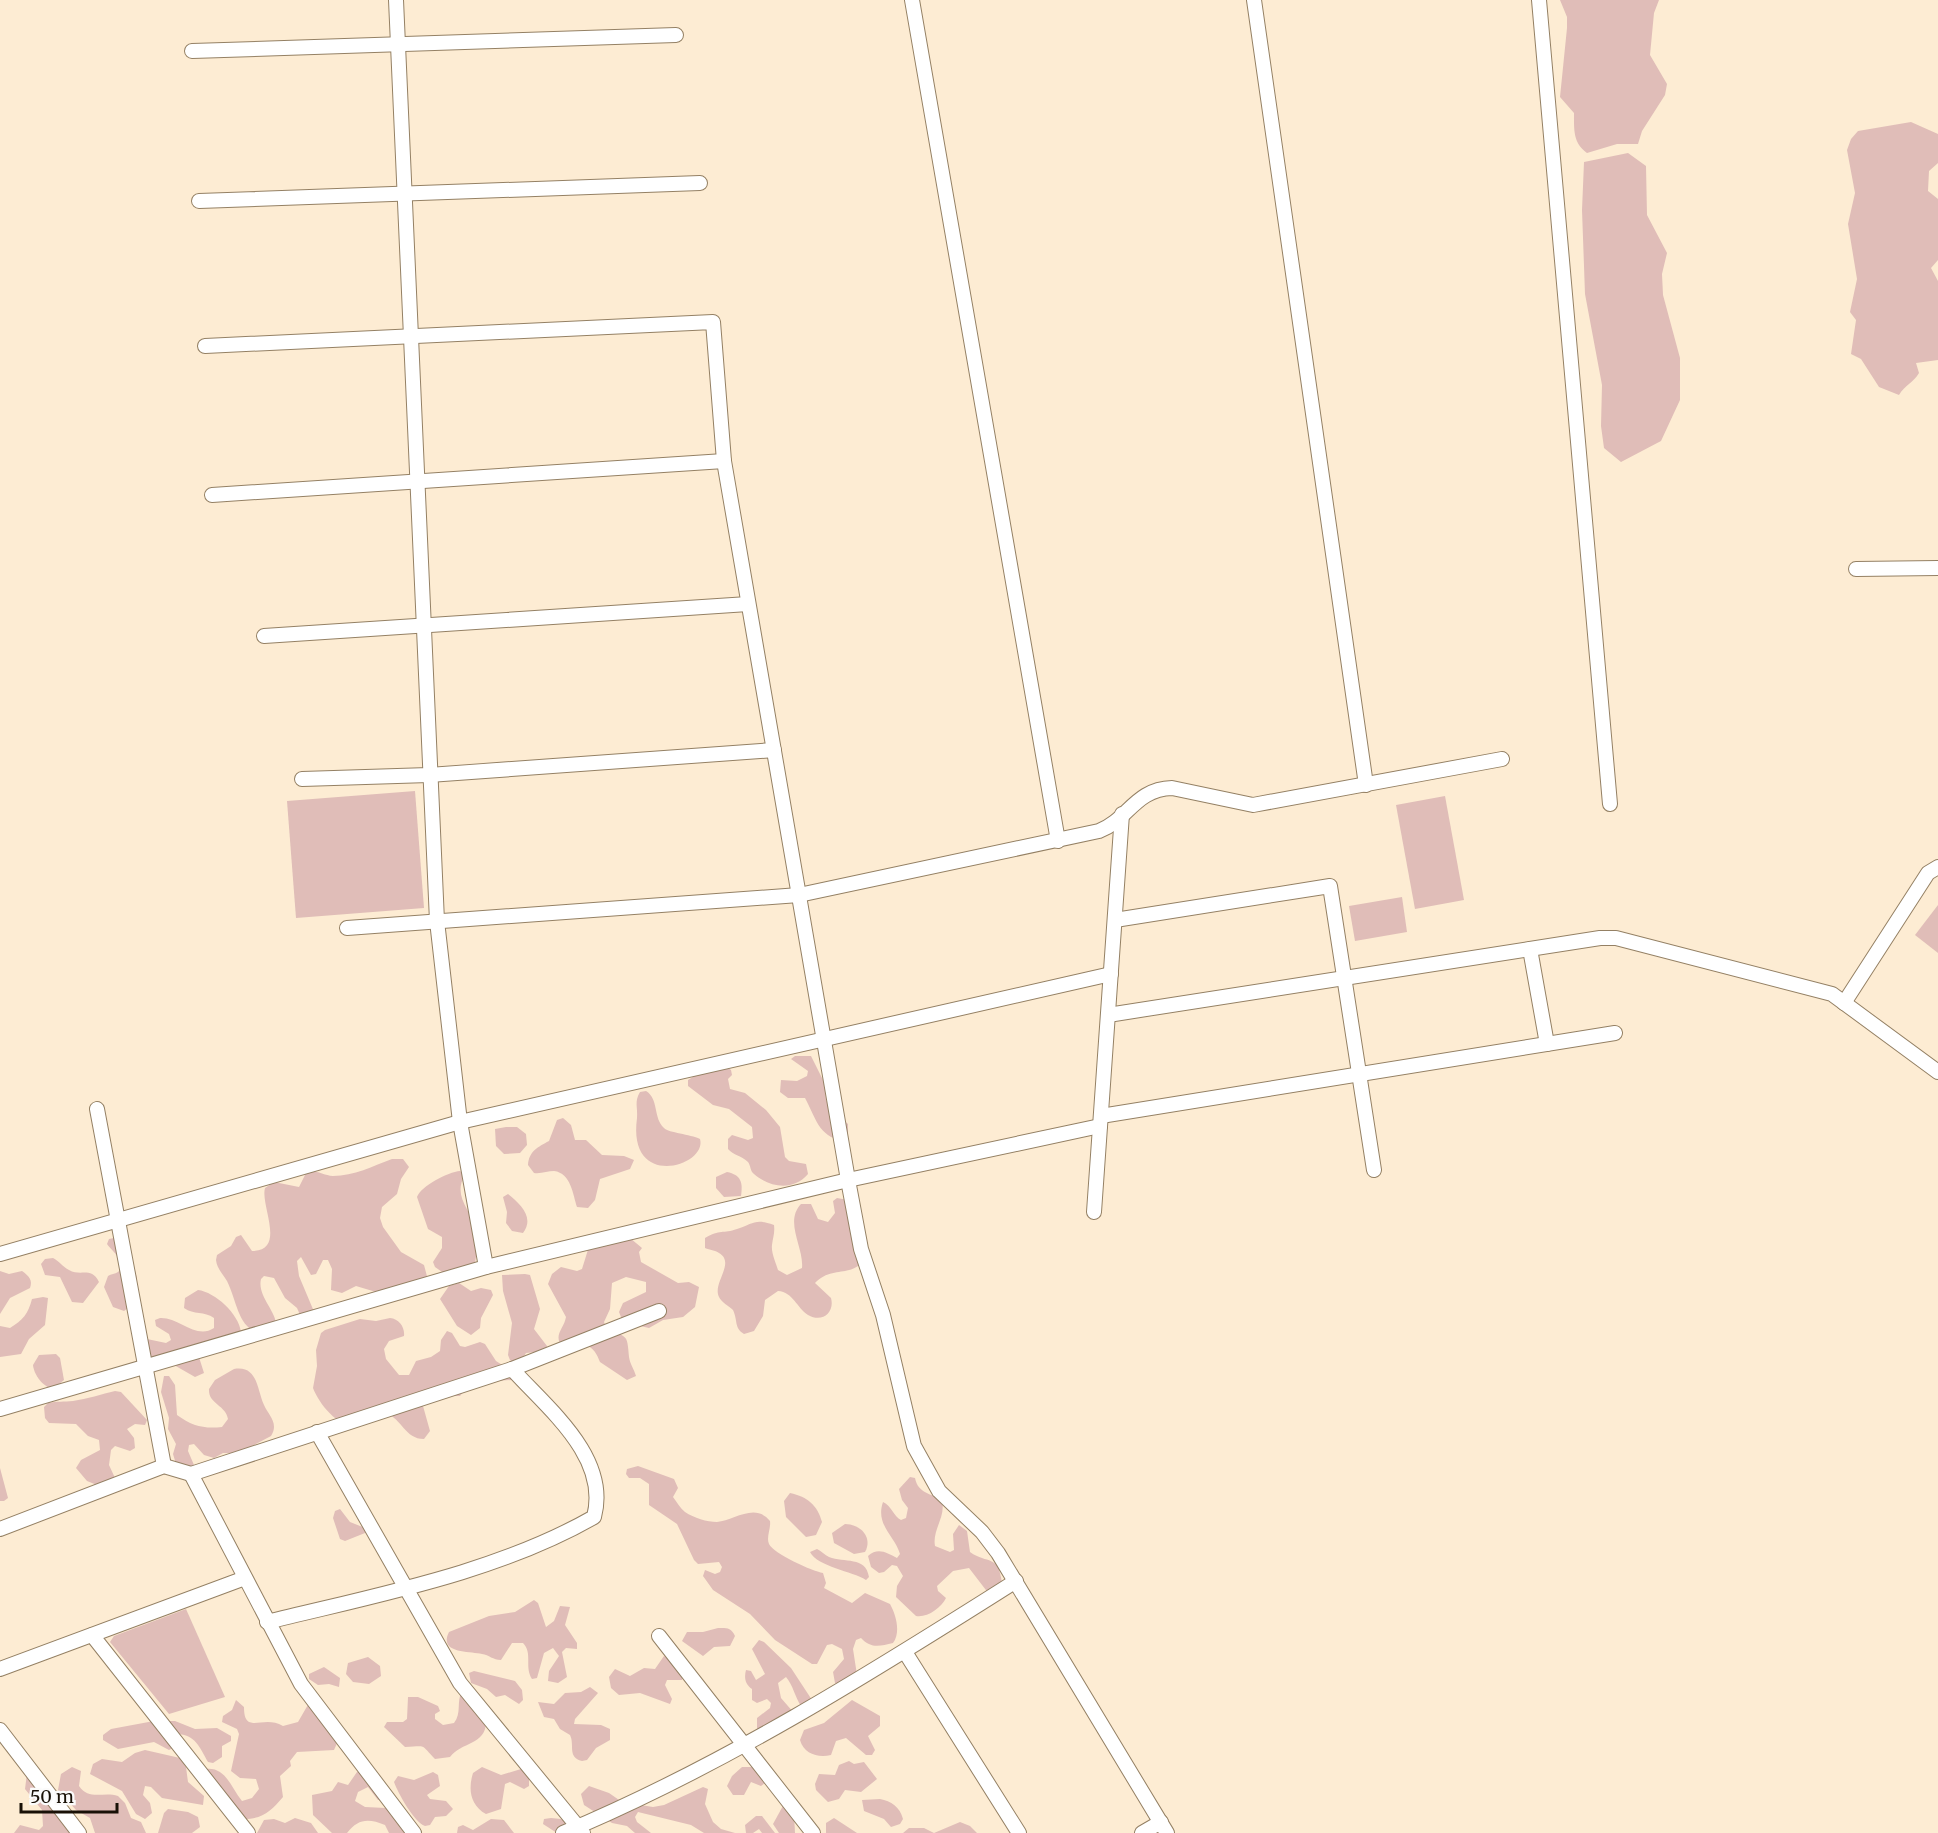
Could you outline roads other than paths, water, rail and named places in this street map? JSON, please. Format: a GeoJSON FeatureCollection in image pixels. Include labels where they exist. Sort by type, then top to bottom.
{"type":"FeatureCollection","features":[{"type":"Feature","properties":{"kind":"street"},"geometry":{"type":"LineString","coordinates":[[396,0],[422,626],[437,921],[460,1122],[486,1267]]}},
{"type":"Feature","properties":{"kind":"street"},"geometry":{"type":"LineString","coordinates":[[912,0],[1058,841]]}},
{"type":"Feature","properties":{"kind":"street"},"geometry":{"type":"LineString","coordinates":[[1254,0],[1366,785]]}},
{"type":"Feature","properties":{"kind":"street"},"geometry":{"type":"LineString","coordinates":[[1539,0],[1610,804]]}},
{"type":"Feature","properties":{"kind":"street"},"geometry":{"type":"LineString","coordinates":[[192,51],[676,35]]}},
{"type":"Feature","properties":{"kind":"street"},"geometry":{"type":"LineString","coordinates":[[199,201],[700,183]]}},
{"type":"Feature","properties":{"kind":"street"},"geometry":{"type":"LineString","coordinates":[[205,346],[713,322],[724,461],[848,1180],[861,1249],[883,1315],[914,1446],[934,1485],[982,1532],[1016,1581],[1164,1827],[1142,1833]]}},
{"type":"Feature","properties":{"kind":"street"},"geometry":{"type":"LineString","coordinates":[[212,495],[724,461]]}},
{"type":"Feature","properties":{"kind":"street"},"geometry":{"type":"LineString","coordinates":[[1856,569],[1938,568]]}},
{"type":"Feature","properties":{"kind":"street"},"geometry":{"type":"LineString","coordinates":[[264,636],[748,604]]}},
{"type":"Feature","properties":{"kind":"street"},"geometry":{"type":"LineString","coordinates":[[302,779],[429,775],[774,750]]}},
{"type":"Feature","properties":{"kind":"street"},"geometry":{"type":"LineString","coordinates":[[347,928],[799,895],[1106,829],[1147,794],[1163,788],[1253,805],[1502,759]]}},
{"type":"Feature","properties":{"kind":"street"},"geometry":{"type":"LineString","coordinates":[[1094,1212],[1122,814]]}},
{"type":"Feature","properties":{"kind":"street"},"geometry":{"type":"LineString","coordinates":[[1844,1003],[1928,873],[1938,867]]}},
{"type":"Feature","properties":{"kind":"street"},"geometry":{"type":"LineString","coordinates":[[1115,920],[1330,886],[1374,1170]]}},
{"type":"Feature","properties":{"kind":"street"},"geometry":{"type":"LineString","coordinates":[[1108,1015],[1530,949],[1616,938],[1832,994],[1938,1072]]}},
{"type":"Feature","properties":{"kind":"street"},"geometry":{"type":"LineString","coordinates":[[1530,949],[1547,1044]]}},
{"type":"Feature","properties":{"kind":"street"},"geometry":{"type":"LineString","coordinates":[[0,1254],[460,1122],[1111,974]]}},
{"type":"Feature","properties":{"kind":"street"},"geometry":{"type":"LineString","coordinates":[[0,1409],[486,1267],[1100,1121],[1359,1074],[1615,1033]]}},
{"type":"Feature","properties":{"kind":"street"},"geometry":{"type":"LineString","coordinates":[[98,1109],[164,1467]]}},
{"type":"Feature","properties":{"kind":"street"},"geometry":{"type":"LineString","coordinates":[[0,1529],[164,1467],[191,1474],[512,1369],[659,1311]]}},
{"type":"Feature","properties":{"kind":"street"},"geometry":{"type":"LineString","coordinates":[[267,1622],[406,1588],[535,1547],[594,1517],[598,1501],[593,1477],[581,1444],[512,1369]]}},
{"type":"Feature","properties":{"kind":"street"},"geometry":{"type":"LineString","coordinates":[[317,1432],[460,1683],[580,1830]]}},
{"type":"Feature","properties":{"kind":"street"},"geometry":{"type":"LineString","coordinates":[[191,1474],[301,1684],[414,1833]]}},
{"type":"Feature","properties":{"kind":"street"},"geometry":{"type":"LineString","coordinates":[[0,1669],[245,1578]]}},
{"type":"Feature","properties":{"kind":"street"},"geometry":{"type":"LineString","coordinates":[[563,1833],[580,1830],[744,1745],[905,1652],[1016,1581]]}},
{"type":"Feature","properties":{"kind":"street"},"geometry":{"type":"LineString","coordinates":[[92,1635],[248,1833]]}},
{"type":"Feature","properties":{"kind":"street"},"geometry":{"type":"LineString","coordinates":[[659,1636],[813,1833]]}},
{"type":"Feature","properties":{"kind":"street"},"geometry":{"type":"LineString","coordinates":[[905,1652],[1019,1833]]}},
{"type":"Feature","properties":{"kind":"street"},"geometry":{"type":"LineString","coordinates":[[0,1730],[79,1833]]}}]}
